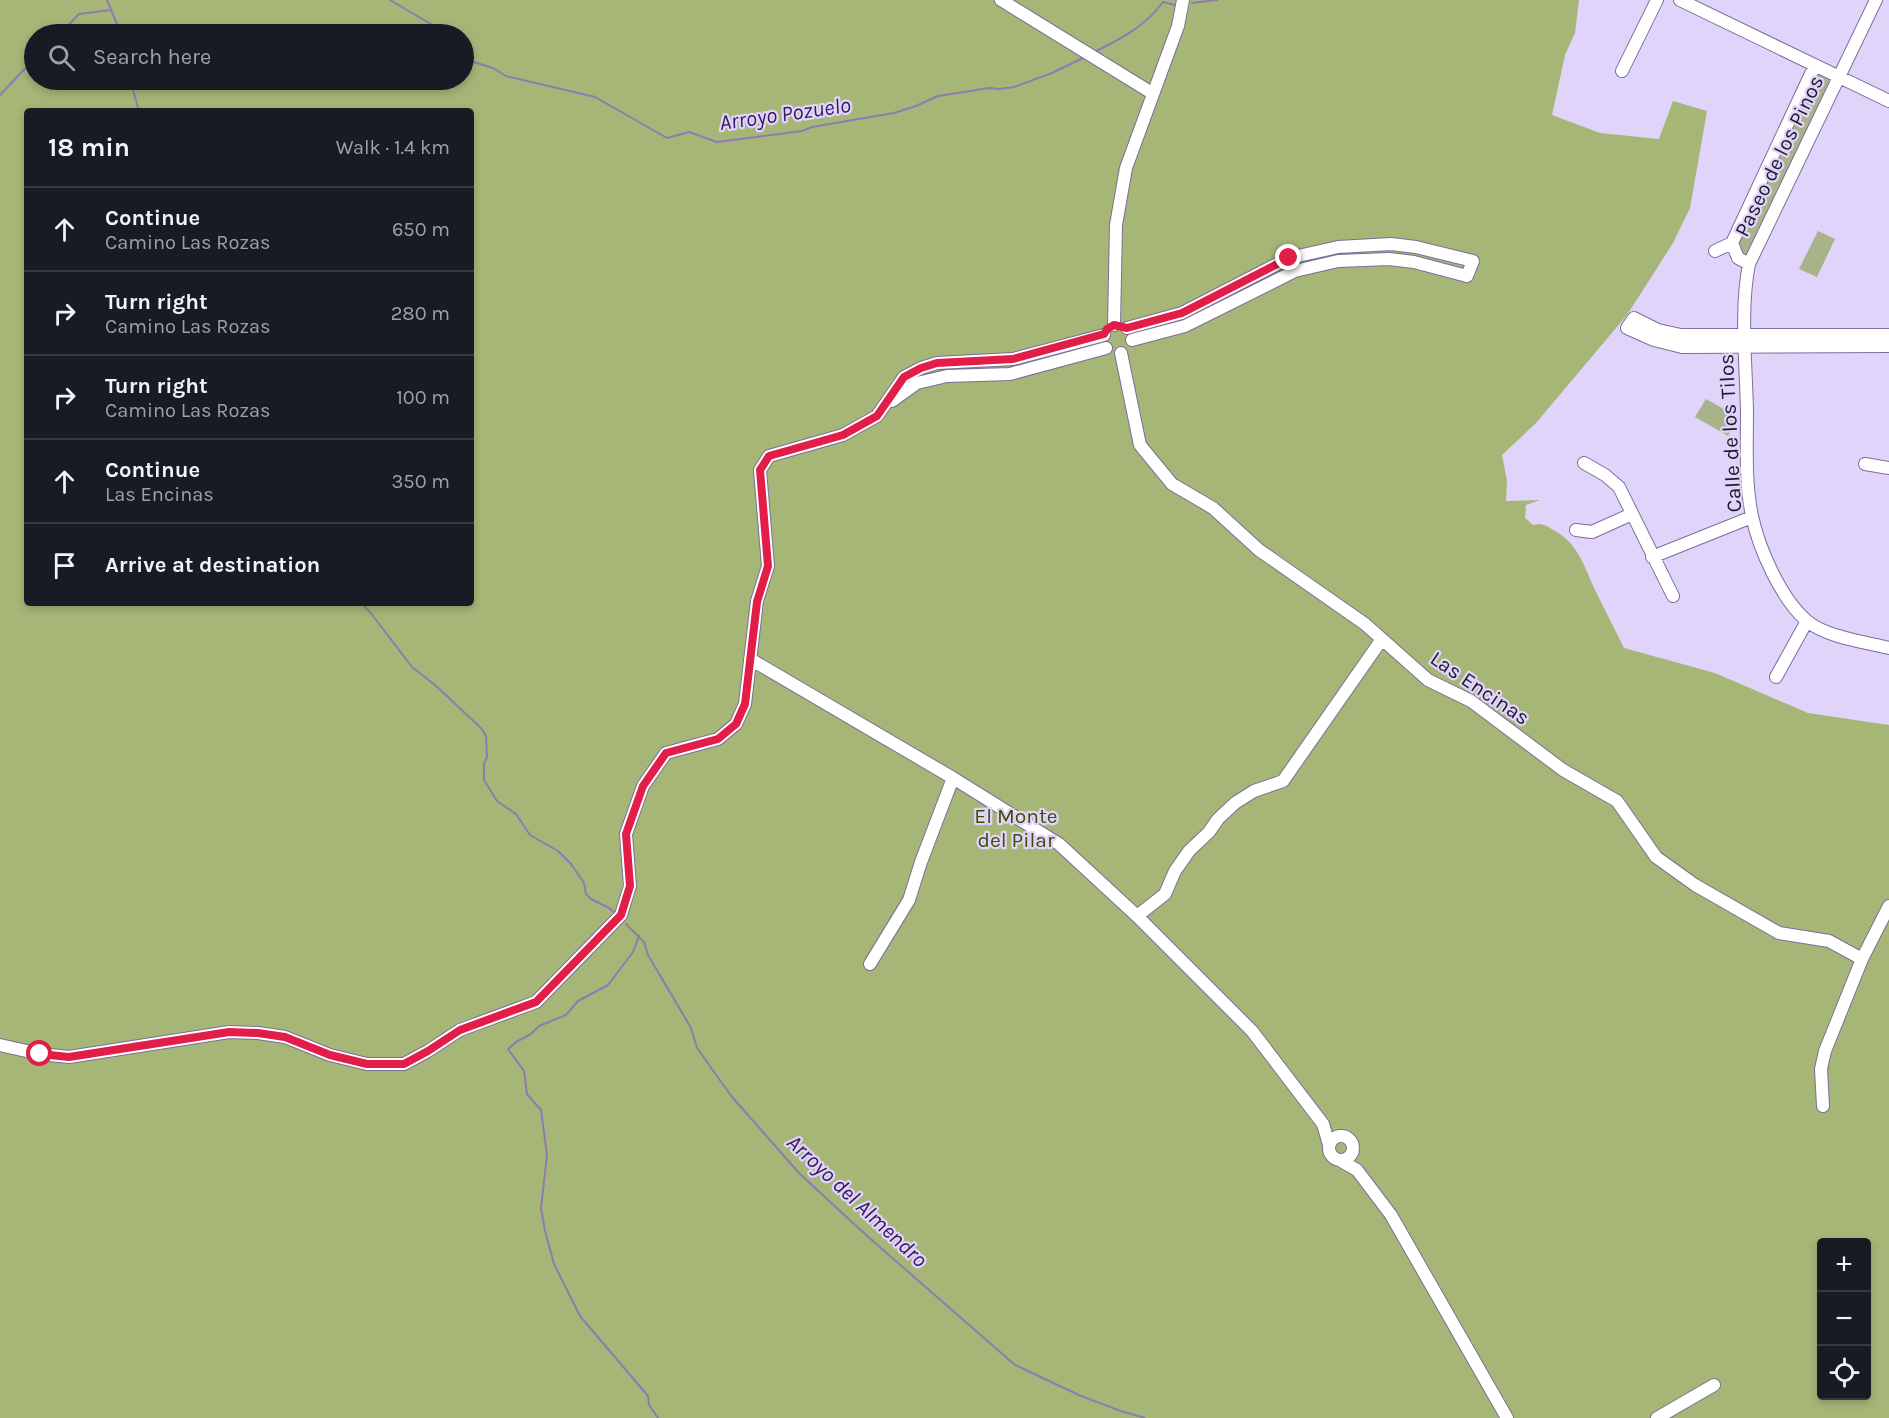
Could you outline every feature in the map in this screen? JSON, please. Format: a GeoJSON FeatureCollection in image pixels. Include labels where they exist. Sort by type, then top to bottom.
{"type":"FeatureCollection","features":[{"type":"Feature","properties":{"kind":"street"},"geometry":{"type":"LineString","coordinates":[[1001,0],[1152,93]]}},
{"type":"Feature","properties":{"kind":"street"},"geometry":{"type":"LineString","coordinates":[[1132,340],[1185,326],[1295,271],[1338,261],[1389,259],[1414,262],[1467,276],[1473,261],[1390,244],[1338,247],[1289,258],[1182,313],[1121,326],[1107,329],[1103,342],[1106,348],[1114,353],[1121,353],[1130,346],[1132,340],[1131,334],[1121,326],[1116,225],[1126,168],[1178,26],[1183,0]]}},
{"type":"Feature","properties":{"kind":"street"},"geometry":{"type":"LineString","coordinates":[[1622,71],[1657,0]]}},
{"type":"Feature","properties":{"kind":"street"},"geometry":{"type":"LineString","coordinates":[[1680,0],[1889,101]]}},
{"type":"Feature","properties":{"kind":"street","name":"Paseo de los Pinos"},"geometry":{"type":"LineString","coordinates":[[1745,341],[1746,276],[1749,264],[1876,0]]}},
{"type":"Feature","properties":{"kind":"street"},"geometry":{"type":"LineString","coordinates":[[1715,251],[1732,243],[1815,65]]}},
{"type":"Feature","properties":{"kind":"street"},"geometry":{"type":"LineString","coordinates":[[1732,243],[1738,258],[1749,264]]}},
{"type":"Feature","properties":{"kind":"street"},"geometry":{"type":"LineString","coordinates":[[1889,335],[1745,341],[1682,347],[1654,340],[1627,328],[1634,318],[1658,330],[1682,335],[1745,341],[1889,346]]}},
{"type":"Feature","properties":{"kind":"street"},"geometry":{"type":"LineString","coordinates":[[0,1044],[30,1052],[69,1057],[229,1032],[258,1033],[285,1037],[330,1055],[367,1064],[404,1064],[460,1030],[536,1002],[621,915],[630,886],[626,834],[643,786],[666,753],[718,739],[736,724],[745,704],[757,602],[768,566],[760,470],[769,456],[843,435],[877,416],[904,377],[921,368],[937,363],[1013,359],[1104,334]]}},
{"type":"Feature","properties":{"kind":"street","name":"Calle de los Tilos"},"geometry":{"type":"LineString","coordinates":[[1745,341],[1752,517],[1770,568],[1785,596],[1807,621],[1831,632],[1889,648]]}},
{"type":"Feature","properties":{"kind":"street"},"geometry":{"type":"LineString","coordinates":[[886,405],[917,383],[947,376],[1010,374],[1106,348]]}},
{"type":"Feature","properties":{"kind":"street","name":"Las Encinas"},"geometry":{"type":"LineString","coordinates":[[1121,353],[1140,445],[1172,484],[1213,508],[1259,550],[1365,624],[1428,680],[1471,701],[1563,770],[1617,801],[1656,857],[1695,885],[1779,933],[1829,941],[1862,960]]}},
{"type":"Feature","properties":{"kind":"street"},"geometry":{"type":"LineString","coordinates":[[1584,463],[1605,475],[1618,488],[1673,596]]}},
{"type":"Feature","properties":{"kind":"street"},"geometry":{"type":"LineString","coordinates":[[1865,464],[1889,468]]}},
{"type":"Feature","properties":{"kind":"street"},"geometry":{"type":"LineString","coordinates":[[1576,530],[1592,532],[1632,514]]}},
{"type":"Feature","properties":{"kind":"street"},"geometry":{"type":"LineString","coordinates":[[1652,557],[1752,517]]}},
{"type":"Feature","properties":{"kind":"street"},"geometry":{"type":"LineString","coordinates":[[1776,677],[1807,621]]}},
{"type":"Feature","properties":{"kind":"street"},"geometry":{"type":"LineString","coordinates":[[1137,916],[1165,894],[1174,871],[1189,851],[1235,803],[1254,791],[1283,781],[1382,639]]}},
{"type":"Feature","properties":{"kind":"street"},"geometry":{"type":"LineString","coordinates":[[750,659],[953,778],[1059,844],[1137,916],[1252,1031],[1323,1124],[1330,1154],[1357,1170],[1391,1215],[1507,1418]]}},
{"type":"Feature","properties":{"kind":"street"},"geometry":{"type":"LineString","coordinates":[[870,964],[909,900],[953,778]]}},
{"type":"Feature","properties":{"kind":"street"},"geometry":{"type":"LineString","coordinates":[[1823,1106],[1821,1069],[1825,1051],[1862,960],[1889,906]]}},
{"type":"Feature","properties":{"kind":"street"},"geometry":{"type":"LineString","coordinates":[[1323,1124],[1352,1141],[1357,1170]]}},
{"type":"Feature","properties":{"kind":"street"},"geometry":{"type":"LineString","coordinates":[[1329,1146],[1334,1138],[1344,1136]]}},
{"type":"Feature","properties":{"kind":"street"},"geometry":{"type":"LineString","coordinates":[[1341,1161],[1347,1160],[1354,1150]]}},
{"type":"Feature","properties":{"kind":"street"},"geometry":{"type":"LineString","coordinates":[[1657,1418],[1714,1385]]}},
{"type":"Feature","properties":{"kind":"green space","name":"El Monte del Pilar"},"geometry":{"type":"Polygon","coordinates":[[[0,0],[1579,0],[1575,33],[1565,55],[1552,115],[1600,133],[1659,139],[1673,101],[1707,111],[1690,208],[1673,243],[1627,315],[1536,423],[1502,455],[1507,481],[1506,501],[1540,500],[1526,505],[1525,518],[1533,525],[1544,525],[1563,536],[1576,550],[1624,648],[1715,673],[1808,713],[1889,725],[1889,1418],[0,1418],[0,0]]]}},
{"type":"Feature","properties":{"kind":"green space"},"geometry":{"type":"Polygon","coordinates":[[[1821,72],[1830,76],[1831,83],[1747,259],[1741,256],[1737,240],[1816,74],[1821,72]]]}},
{"type":"Feature","properties":{"kind":"green space"},"geometry":{"type":"Polygon","coordinates":[[[1818,231],[1835,239],[1817,277],[1799,269],[1818,231]]]}},
{"type":"Feature","properties":{"kind":"green space"},"geometry":{"type":"Polygon","coordinates":[[[1706,399],[1738,417],[1728,436],[1695,417],[1706,399]]]}},
{"type":"Feature","properties":{"kind":"waterway","name":"Arroyo del Almendro"},"geometry":{"type":"LineString","coordinates":[[107,0],[117,24]]}},
{"type":"Feature","properties":{"kind":"waterway","name":"Arroyo Pozuelo"},"geometry":{"type":"LineString","coordinates":[[390,0],[431,24]]}},
{"type":"Feature","properties":{"kind":"waterway","name":"Arroyo Pozuelo"},"geometry":{"type":"LineString","coordinates":[[1192,3],[1217,0]]}},
{"type":"Feature","properties":{"kind":"waterway","name":"Arroyo Pozuelo"},"geometry":{"type":"LineString","coordinates":[[1096,51],[1133,31],[1163,2],[1175,5]]}},
{"type":"Feature","properties":{"kind":"waterway"},"geometry":{"type":"LineString","coordinates":[[70,24],[79,14],[111,10]]}},
{"type":"Feature","properties":{"kind":"waterway","name":"Arroyo Pozuelo"},"geometry":{"type":"LineString","coordinates":[[474,62],[493,68],[506,76],[595,97],[667,138],[689,132],[717,142],[802,131],[812,127],[894,113],[938,96],[989,88],[1014,87],[1052,73],[1083,58]]}},
{"type":"Feature","properties":{"kind":"waterway"},"geometry":{"type":"LineString","coordinates":[[0,95],[24,70]]}},
{"type":"Feature","properties":{"kind":"waterway","name":"Arroyo del Almendro"},"geometry":{"type":"LineString","coordinates":[[133,90],[138,108]]}},
{"type":"Feature","properties":{"kind":"waterway","name":"Arroyo del Almendro"},"geometry":{"type":"LineString","coordinates":[[364,606],[412,667],[481,728],[486,736],[487,757],[484,764],[484,780],[497,801],[516,814],[530,835],[558,851],[571,864],[584,883],[586,894],[591,899],[614,912]]}},
{"type":"Feature","properties":{"kind":"waterway","name":"Arroyo del Almendro"},"geometry":{"type":"LineString","coordinates":[[626,924],[644,942],[648,955],[691,1028],[697,1048],[732,1097],[799,1173],[866,1235],[1015,1365],[1081,1396],[1145,1418]]}},
{"type":"Feature","properties":{"kind":"waterway"},"geometry":{"type":"LineString","coordinates":[[639,936],[633,952],[608,985],[578,1001],[566,1015],[539,1026],[508,1049],[524,1071],[527,1094],[541,1110],[547,1155],[541,1208],[554,1264],[580,1316],[648,1396],[649,1405],[658,1418]]}},
{"type":"Feature","properties":{"kind":"route"},"geometry":{"type":"LineString","coordinates":[[40,1054],[69,1057],[229,1032],[285,1037],[330,1055],[367,1064],[404,1064],[460,1030],[536,1002],[621,915],[630,886],[626,834],[643,786],[666,753],[718,739],[736,724],[745,704],[757,602],[768,566],[760,470],[769,456],[843,435],[877,416],[904,377],[921,368],[937,363],[1013,359],[1104,334],[1114,325],[1127,328],[1182,313],[1289,258]]}}]}
